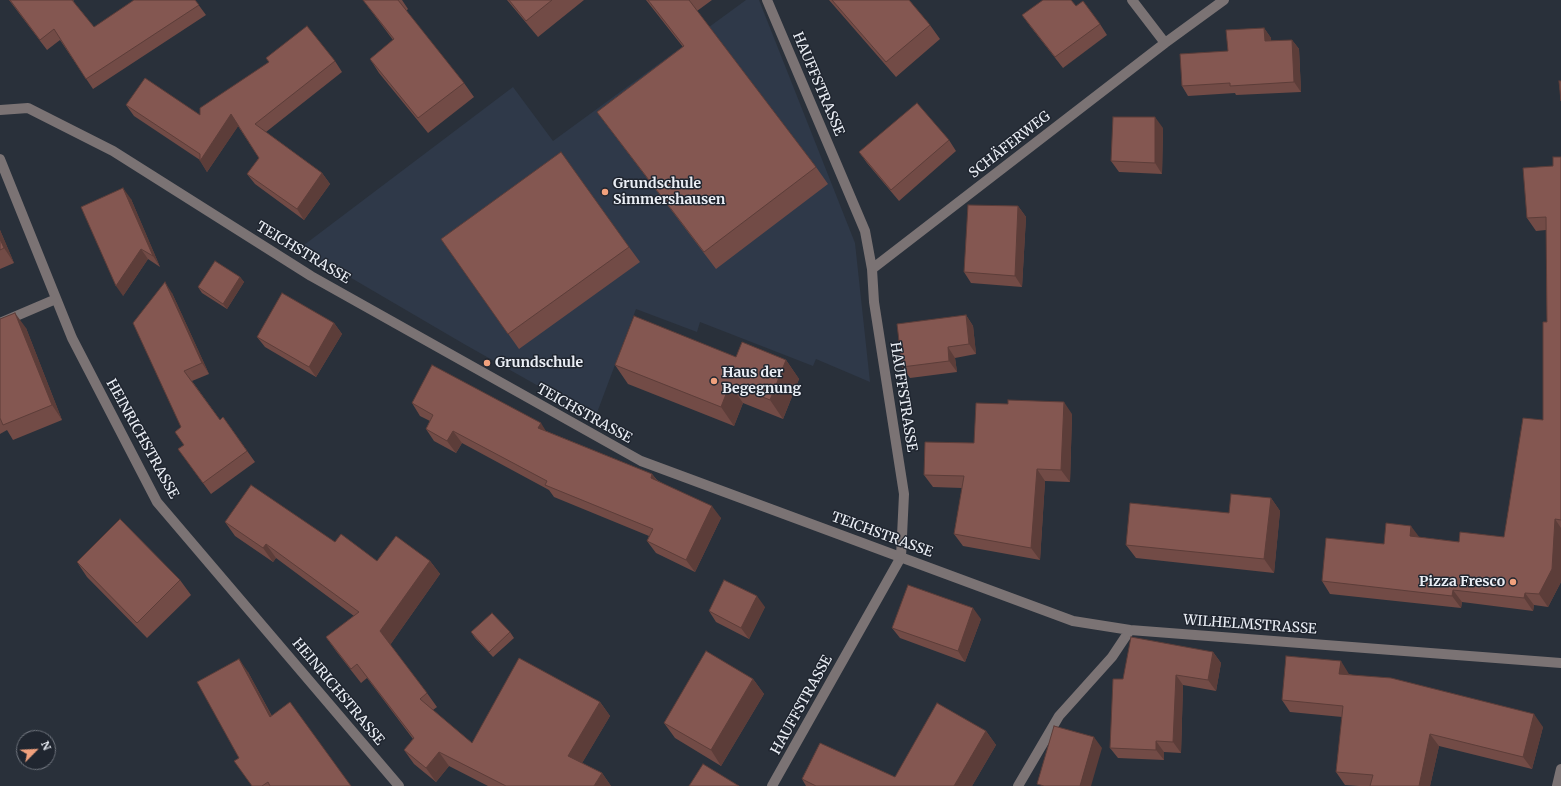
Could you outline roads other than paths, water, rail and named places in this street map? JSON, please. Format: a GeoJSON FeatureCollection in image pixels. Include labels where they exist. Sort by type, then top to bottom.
{"type":"FeatureCollection","features":[{"type":"Feature","properties":{"kind":"street","name":"HAUFFSTRASSE"},"geometry":{"type":"LineString","coordinates":[[767,0],[865,231],[872,269],[874,302],[904,494],[901,557],[772,786]]}},
{"type":"Feature","properties":{"kind":"street"},"geometry":{"type":"LineString","coordinates":[[1132,0],[1165,43]]}},
{"type":"Feature","properties":{"kind":"street","name":"SCHÄFERWEG"},"geometry":{"type":"LineString","coordinates":[[872,269],[1165,43],[1224,0]]}},
{"type":"Feature","properties":{"kind":"street","name":"TEICHSTRASSE"},"geometry":{"type":"LineString","coordinates":[[0,110],[28,108],[114,151],[311,276],[641,461],[1073,621],[1130,630]]}},
{"type":"Feature","properties":{"kind":"street","name":"HEINRICHSTRASSE"},"geometry":{"type":"LineString","coordinates":[[0,159],[72,338],[157,502],[399,786]]}},
{"type":"Feature","properties":{"kind":"street"},"geometry":{"type":"LineString","coordinates":[[0,323],[56,298]]}},
{"type":"Feature","properties":{"kind":"street"},"geometry":{"type":"LineString","coordinates":[[1018,786],[1059,716],[1112,657],[1130,630]]}},
{"type":"Feature","properties":{"kind":"street","name":"WILHELMSTRASSE"},"geometry":{"type":"LineString","coordinates":[[1130,630],[1561,663]]}},
{"type":"Feature","properties":{"kind":"street"},"geometry":{"type":"LineString","coordinates":[[1557,786],[1561,769]]}},
{"type":"Feature","properties":{"kind":"place","name":"Grundschule Simmershausen"},"geometry":{"type":"Point","coordinates":[605,192]}},
{"type":"Feature","properties":{"kind":"place","name":"Grundschule"},"geometry":{"type":"Point","coordinates":[487,363]}},
{"type":"Feature","properties":{"kind":"place","name":"Haus der Begegnung"},"geometry":{"type":"Point","coordinates":[714,381]}},
{"type":"Feature","properties":{"kind":"place","name":"Pizza Fresco"},"geometry":{"type":"Point","coordinates":[1513,582]}}]}
